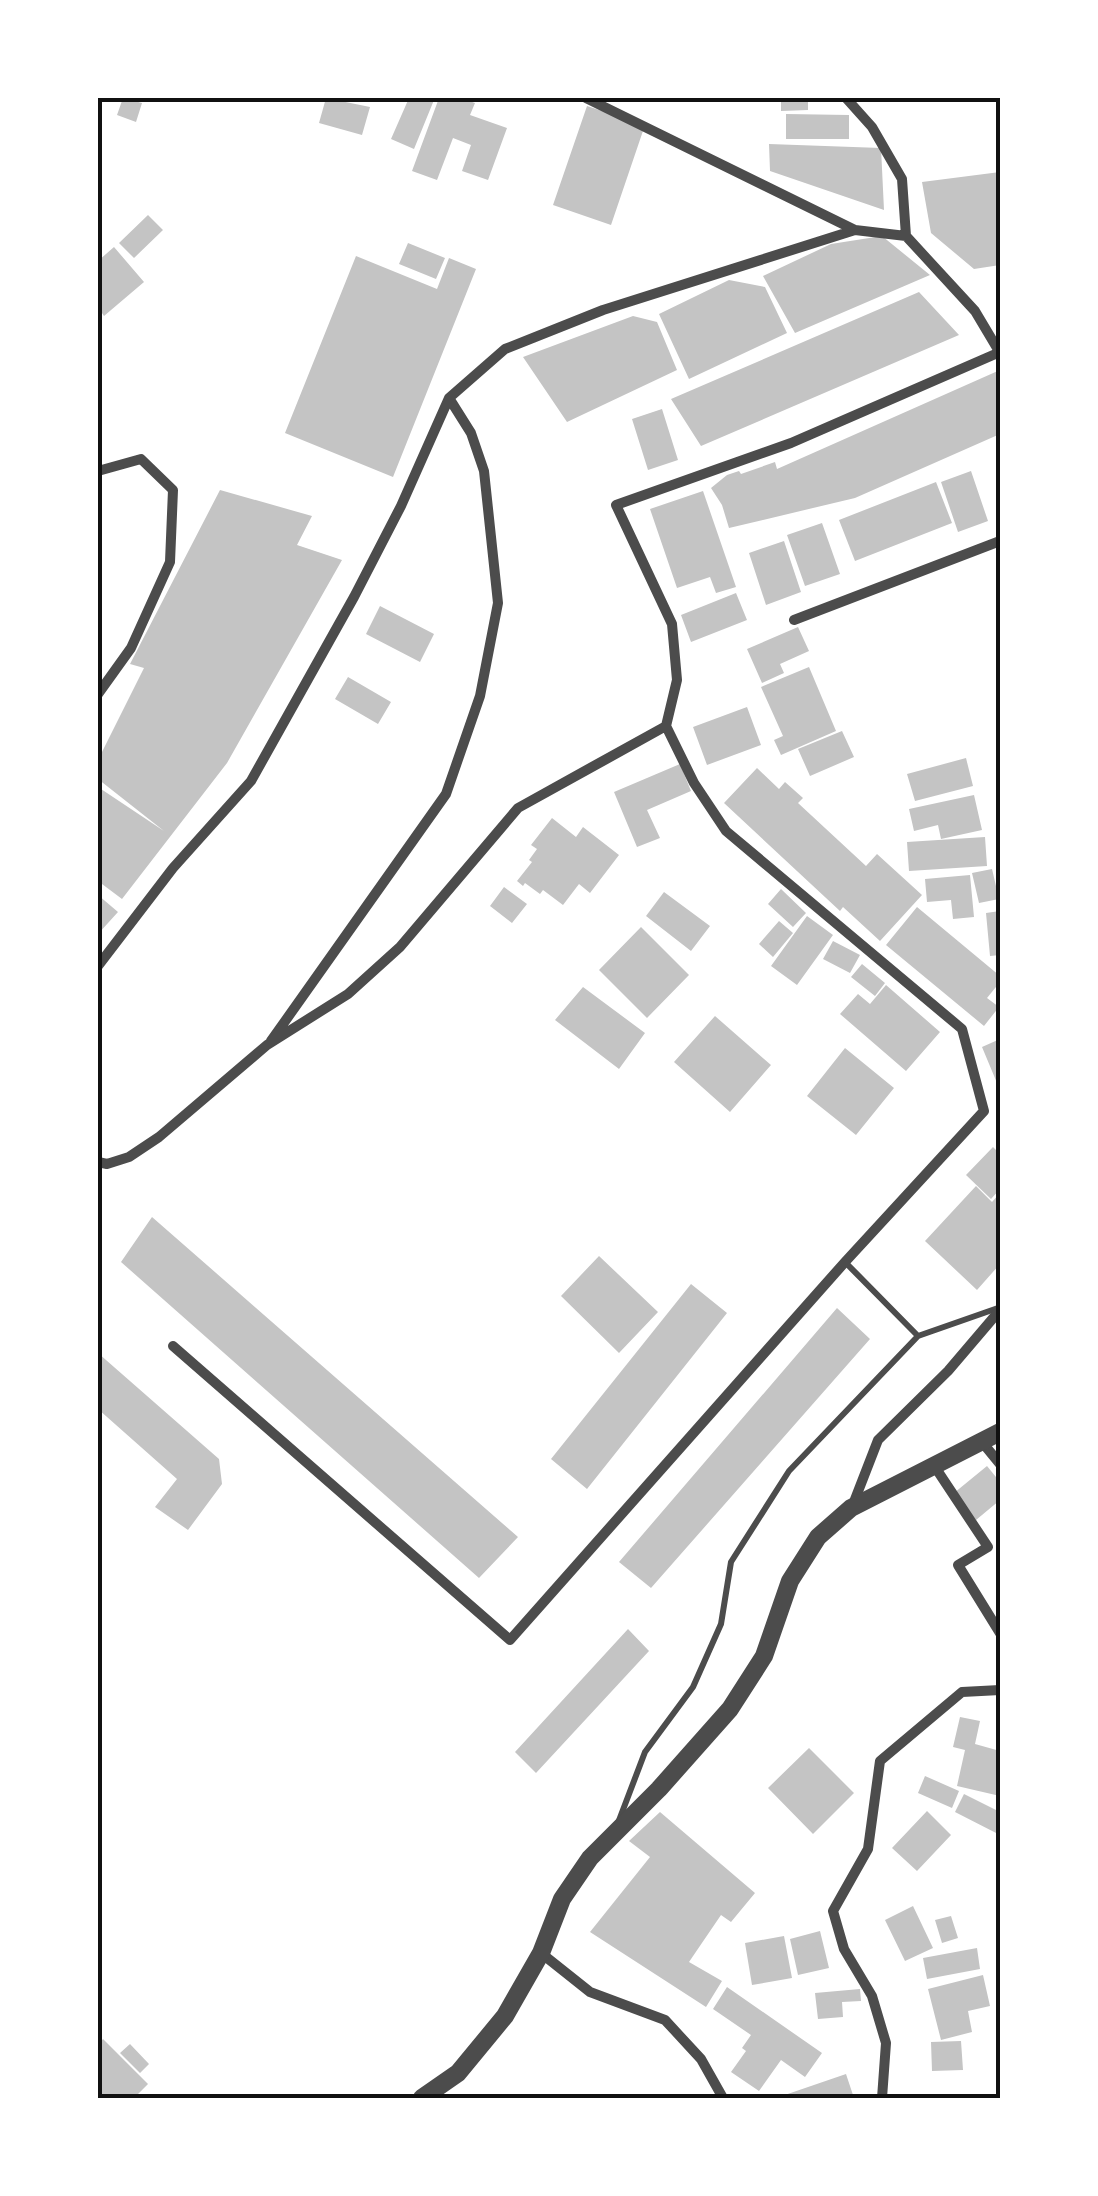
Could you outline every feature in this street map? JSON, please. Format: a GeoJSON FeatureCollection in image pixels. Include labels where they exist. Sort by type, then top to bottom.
{"type":"FeatureCollection","features":[{"type":"Feature","properties":{"kind":"street"},"geometry":{"type":"LineString","coordinates":[[586,98],[854,230],[906,236]]}},
{"type":"Feature","properties":{"kind":"street"},"geometry":{"type":"LineString","coordinates":[[172,1346],[510,1640],[984,1111],[962,1029],[726,831],[694,783],[666,726],[677,680],[672,624],[616,505],[792,443],[1000,352],[975,312],[906,236],[902,179],[872,127],[846,98]]}},
{"type":"Feature","properties":{"kind":"street"},"geometry":{"type":"LineString","coordinates":[[98,966],[172,868],[251,780],[354,597],[401,506],[449,398],[505,349],[603,310],[854,230]]}},
{"type":"Feature","properties":{"kind":"street"},"geometry":{"type":"LineString","coordinates":[[268,1046],[446,794],[480,696],[498,604],[484,470],[470,433],[449,398]]}},
{"type":"Feature","properties":{"kind":"street"},"geometry":{"type":"LineString","coordinates":[[98,471],[140,459],[173,490],[170,562],[130,648],[98,694]]}},
{"type":"Feature","properties":{"kind":"street"},"geometry":{"type":"LineString","coordinates":[[794,620],[1000,542]]}},
{"type":"Feature","properties":{"kind":"street"},"geometry":{"type":"LineString","coordinates":[[98,1162],[107,1164],[129,1157],[159,1137],[268,1046],[348,994],[400,947],[518,808],[666,726]]}},
{"type":"Feature","properties":{"kind":"street"},"geometry":{"type":"LineString","coordinates":[[852,1508],[878,1440],[948,1371],[1000,1309]]}},
{"type":"Feature","properties":{"kind":"street"},"geometry":{"type":"LineString","coordinates":[[422,2098],[458,2074],[504,2016],[541,1953],[562,1899],[590,1858],[659,1790],[730,1709],[764,1656],[790,1581],[818,1538],[852,1508],[1000,1432]]}},
{"type":"Feature","properties":{"kind":"street"},"geometry":{"type":"LineString","coordinates":[[982,1442],[1000,1464]]}},
{"type":"Feature","properties":{"kind":"street"},"geometry":{"type":"LineString","coordinates":[[935,1466],[988,1547],[958,1566],[1000,1633]]}},
{"type":"Feature","properties":{"kind":"street"},"geometry":{"type":"LineString","coordinates":[[882,2098],[886,2043],[872,1996],[844,1949],[832,1910],[868,1849],[880,1761],[962,1692],[1000,1690]]}},
{"type":"Feature","properties":{"kind":"street"},"geometry":{"type":"LineString","coordinates":[[541,1953],[590,1992],[665,2020],[701,2059],[723,2098]]}},
{"type":"Feature","properties":{"kind":"lane"},"geometry":{"type":"LineString","coordinates":[[845,1262],[918,1336]]}},
{"type":"Feature","properties":{"kind":"lane"},"geometry":{"type":"LineString","coordinates":[[614,1833],[645,1752],[693,1687],[721,1624],[732,1562],[789,1471],[918,1336],[1000,1309]]}},
{"type":"Feature","properties":{"kind":"building"},"geometry":{"type":"Polygon","coordinates":[[[123,98],[142,103],[136,122],[117,115],[123,98]]]}},
{"type":"Feature","properties":{"kind":"building"},"geometry":{"type":"Polygon","coordinates":[[[326,98],[370,107],[362,135],[319,123],[326,98]]]}},
{"type":"Feature","properties":{"kind":"building"},"geometry":{"type":"Polygon","coordinates":[[[409,98],[434,100],[414,149],[391,139],[409,98]]]}},
{"type":"Feature","properties":{"kind":"building"},"geometry":{"type":"Polygon","coordinates":[[[439,98],[461,98],[475,103],[470,115],[507,128],[488,180],[462,171],[471,145],[453,138],[437,180],[412,171],[439,98]]]}},
{"type":"Feature","properties":{"kind":"building"},"geometry":{"type":"Polygon","coordinates":[[[781,98],[808,98],[808,110],[781,111],[781,98]]]}},
{"type":"Feature","properties":{"kind":"building"},"geometry":{"type":"Polygon","coordinates":[[[587,106],[645,125],[611,225],[553,205],[587,106]]]}},
{"type":"Feature","properties":{"kind":"building"},"geometry":{"type":"Polygon","coordinates":[[[786,114],[849,115],[849,139],[786,139],[786,114]]]}},
{"type":"Feature","properties":{"kind":"building"},"geometry":{"type":"Polygon","coordinates":[[[769,144],[881,148],[884,210],[770,171],[769,144]]]}},
{"type":"Feature","properties":{"kind":"building"},"geometry":{"type":"Polygon","coordinates":[[[1000,172],[1000,265],[974,269],[931,233],[922,182],[1000,172]]]}},
{"type":"Feature","properties":{"kind":"building"},"geometry":{"type":"Polygon","coordinates":[[[148,215],[163,230],[134,258],[119,243],[148,215]]]}},
{"type":"Feature","properties":{"kind":"building"},"geometry":{"type":"Polygon","coordinates":[[[882,236],[930,275],[795,333],[763,276],[831,244],[882,236]]]}},
{"type":"Feature","properties":{"kind":"building"},"geometry":{"type":"Polygon","coordinates":[[[408,243],[445,258],[436,279],[399,264],[408,243]]]}},
{"type":"Feature","properties":{"kind":"building"},"geometry":{"type":"Polygon","coordinates":[[[114,247],[144,282],[104,316],[98,307],[98,261],[114,247]]]}},
{"type":"Feature","properties":{"kind":"building"},"geometry":{"type":"Polygon","coordinates":[[[356,256],[437,289],[449,258],[476,269],[393,477],[285,433],[356,256]]]}},
{"type":"Feature","properties":{"kind":"building"},"geometry":{"type":"Polygon","coordinates":[[[729,280],[765,287],[787,333],[689,379],[659,314],[729,280]]]}},
{"type":"Feature","properties":{"kind":"building"},"geometry":{"type":"Polygon","coordinates":[[[919,292],[959,335],[701,446],[671,399],[919,292]]]}},
{"type":"Feature","properties":{"kind":"building"},"geometry":{"type":"Polygon","coordinates":[[[633,316],[657,322],[677,370],[567,422],[523,357],[633,316]]]}},
{"type":"Feature","properties":{"kind":"building"},"geometry":{"type":"Polygon","coordinates":[[[1000,370],[1000,434],[855,498],[729,528],[722,505],[711,488],[727,475],[775,462],[777,469],[1000,370]]]}},
{"type":"Feature","properties":{"kind":"building"},"geometry":{"type":"Polygon","coordinates":[[[662,409],[678,460],[648,470],[632,419],[662,409]]]}},
{"type":"Feature","properties":{"kind":"building"},"geometry":{"type":"Polygon","coordinates":[[[971,471],[988,521],[958,532],[941,482],[971,471]]]}},
{"type":"Feature","properties":{"kind":"building"},"geometry":{"type":"Polygon","coordinates":[[[936,482],[952,523],[855,561],[839,520],[936,482]]]}},
{"type":"Feature","properties":{"kind":"building"},"geometry":{"type":"Polygon","coordinates":[[[220,490],[312,516],[297,545],[342,560],[227,763],[122,899],[98,881],[98,787],[164,831],[98,779],[98,760],[144,668],[130,664],[220,490]]]}},
{"type":"Feature","properties":{"kind":"building"},"geometry":{"type":"Polygon","coordinates":[[[703,491],[736,587],[716,593],[710,577],[677,588],[650,509],[703,491]]]}},
{"type":"Feature","properties":{"kind":"building"},"geometry":{"type":"Polygon","coordinates":[[[822,523],[840,574],[805,586],[787,535],[822,523]]]}},
{"type":"Feature","properties":{"kind":"building"},"geometry":{"type":"Polygon","coordinates":[[[784,541],[801,592],[766,605],[749,553],[784,541]]]}},
{"type":"Feature","properties":{"kind":"building"},"geometry":{"type":"Polygon","coordinates":[[[736,593],[747,620],[691,642],[681,615],[736,593]]]}},
{"type":"Feature","properties":{"kind":"building"},"geometry":{"type":"Polygon","coordinates":[[[380,606],[434,634],[420,662],[366,634],[380,606]]]}},
{"type":"Feature","properties":{"kind":"building"},"geometry":{"type":"Polygon","coordinates":[[[798,627],[809,651],[780,664],[784,673],[762,683],[747,649],[798,627]]]}},
{"type":"Feature","properties":{"kind":"building"},"geometry":{"type":"Polygon","coordinates":[[[809,667],[836,731],[781,755],[774,740],[783,736],[761,687],[809,667]]]}},
{"type":"Feature","properties":{"kind":"building"},"geometry":{"type":"Polygon","coordinates":[[[348,677],[391,702],[378,724],[335,699],[348,677]]]}},
{"type":"Feature","properties":{"kind":"building"},"geometry":{"type":"Polygon","coordinates":[[[747,707],[761,745],[707,765],[693,727],[747,707]]]}},
{"type":"Feature","properties":{"kind":"building"},"geometry":{"type":"Polygon","coordinates":[[[842,731],[854,757],[810,776],[798,749],[842,731]]]}},
{"type":"Feature","properties":{"kind":"building"},"geometry":{"type":"Polygon","coordinates":[[[966,758],[973,786],[915,801],[907,774],[966,758]]]}},
{"type":"Feature","properties":{"kind":"building"},"geometry":{"type":"Polygon","coordinates":[[[680,764],[691,791],[647,810],[660,838],[637,847],[614,792],[680,764]]]}},
{"type":"Feature","properties":{"kind":"building"},"geometry":{"type":"Polygon","coordinates":[[[757,768],[779,789],[785,782],[803,798],[798,803],[866,866],[877,854],[922,895],[880,941],[843,907],[840,911],[724,803],[757,768]]]}},
{"type":"Feature","properties":{"kind":"building"},"geometry":{"type":"Polygon","coordinates":[[[974,795],[982,830],[941,839],[938,825],[914,831],[909,809],[974,795]]]}},
{"type":"Feature","properties":{"kind":"building"},"geometry":{"type":"Polygon","coordinates":[[[552,818],[576,837],[583,827],[619,855],[590,893],[579,884],[563,905],[543,890],[540,894],[517,881],[532,862],[529,860],[537,849],[531,845],[552,818]]]}},
{"type":"Feature","properties":{"kind":"building"},"geometry":{"type":"Polygon","coordinates":[[[985,837],[987,866],[909,871],[907,842],[985,837]]]}},
{"type":"Feature","properties":{"kind":"building"},"geometry":{"type":"Polygon","coordinates":[[[992,869],[999,899],[979,903],[972,873],[992,869]]]}},
{"type":"Feature","properties":{"kind":"building"},"geometry":{"type":"Polygon","coordinates":[[[970,875],[974,917],[953,919],[951,900],[927,902],[925,879],[970,875]]]}},
{"type":"Feature","properties":{"kind":"building"},"geometry":{"type":"Polygon","coordinates":[[[504,887],[527,904],[512,923],[490,906],[504,887]]]}},
{"type":"Feature","properties":{"kind":"building"},"geometry":{"type":"Polygon","coordinates":[[[781,889],[806,913],[793,927],[768,904],[781,889]]]}},
{"type":"Feature","properties":{"kind":"building"},"geometry":{"type":"Polygon","coordinates":[[[664,892],[710,926],[691,951],[646,916],[664,892]]]}},
{"type":"Feature","properties":{"kind":"building"},"geometry":{"type":"Polygon","coordinates":[[[98,895],[118,912],[98,934],[98,895]]]}},
{"type":"Feature","properties":{"kind":"building"},"geometry":{"type":"Polygon","coordinates":[[[917,907],[1000,976],[1000,982],[987,998],[999,1007],[984,1026],[886,945],[917,907]]]}},
{"type":"Feature","properties":{"kind":"building"},"geometry":{"type":"Polygon","coordinates":[[[1000,911],[1000,955],[990,956],[986,913],[1000,911]]]}},
{"type":"Feature","properties":{"kind":"building"},"geometry":{"type":"Polygon","coordinates":[[[807,916],[833,935],[797,985],[771,966],[807,916]]]}},
{"type":"Feature","properties":{"kind":"building"},"geometry":{"type":"Polygon","coordinates":[[[779,921],[793,933],[773,957],[759,944],[779,921]]]}},
{"type":"Feature","properties":{"kind":"building"},"geometry":{"type":"Polygon","coordinates":[[[641,927],[689,975],[647,1018],[599,970],[641,927]]]}},
{"type":"Feature","properties":{"kind":"building"},"geometry":{"type":"Polygon","coordinates":[[[833,941],[860,955],[850,973],[823,959],[833,941]]]}},
{"type":"Feature","properties":{"kind":"building"},"geometry":{"type":"Polygon","coordinates":[[[862,964],[885,983],[875,996],[851,977],[862,964]]]}},
{"type":"Feature","properties":{"kind":"building"},"geometry":{"type":"Polygon","coordinates":[[[886,985],[940,1032],[906,1071],[840,1014],[858,994],[870,1004],[886,985]]]}},
{"type":"Feature","properties":{"kind":"building"},"geometry":{"type":"Polygon","coordinates":[[[583,987],[645,1033],[619,1069],[555,1020],[583,987]]]}},
{"type":"Feature","properties":{"kind":"building"},"geometry":{"type":"Polygon","coordinates":[[[715,1016],[771,1065],[730,1112],[674,1062],[715,1016]]]}},
{"type":"Feature","properties":{"kind":"building"},"geometry":{"type":"Polygon","coordinates":[[[1000,1039],[1000,1081],[997,1083],[982,1047],[1000,1039]]]}},
{"type":"Feature","properties":{"kind":"building"},"geometry":{"type":"Polygon","coordinates":[[[845,1048],[894,1088],[856,1135],[807,1096],[845,1048]]]}},
{"type":"Feature","properties":{"kind":"building"},"geometry":{"type":"Polygon","coordinates":[[[993,1147],[1000,1154],[1000,1189],[991,1199],[966,1175],[993,1147]]]}},
{"type":"Feature","properties":{"kind":"building"},"geometry":{"type":"Polygon","coordinates":[[[976,1186],[992,1202],[1000,1193],[1000,1264],[977,1290],[925,1241],[976,1186]]]}},
{"type":"Feature","properties":{"kind":"building"},"geometry":{"type":"Polygon","coordinates":[[[152,1217],[518,1537],[479,1578],[121,1262],[152,1217]]]}},
{"type":"Feature","properties":{"kind":"building"},"geometry":{"type":"Polygon","coordinates":[[[599,1256],[658,1312],[619,1353],[561,1296],[599,1256]]]}},
{"type":"Feature","properties":{"kind":"building"},"geometry":{"type":"Polygon","coordinates":[[[691,1284],[727,1313],[587,1489],[551,1459],[691,1284]]]}},
{"type":"Feature","properties":{"kind":"building"},"geometry":{"type":"Polygon","coordinates":[[[837,1308],[870,1339],[651,1588],[619,1562],[837,1308]]]}},
{"type":"Feature","properties":{"kind":"building"},"geometry":{"type":"Polygon","coordinates":[[[98,1353],[219,1459],[222,1484],[188,1530],[155,1507],[177,1479],[98,1409],[98,1353]]]}},
{"type":"Feature","properties":{"kind":"building"},"geometry":{"type":"Polygon","coordinates":[[[987,1466],[1000,1482],[1000,1500],[976,1520],[954,1493],[987,1466]]]}},
{"type":"Feature","properties":{"kind":"building"},"geometry":{"type":"Polygon","coordinates":[[[628,1629],[649,1651],[536,1773],[515,1752],[628,1629]]]}},
{"type":"Feature","properties":{"kind":"building"},"geometry":{"type":"Polygon","coordinates":[[[960,1717],[980,1721],[975,1744],[1000,1751],[1000,1796],[957,1786],[965,1750],[953,1747],[960,1717]]]}},
{"type":"Feature","properties":{"kind":"building"},"geometry":{"type":"Polygon","coordinates":[[[809,1748],[854,1793],[813,1834],[768,1788],[809,1748]]]}},
{"type":"Feature","properties":{"kind":"building"},"geometry":{"type":"Polygon","coordinates":[[[925,1776],[959,1791],[952,1808],[918,1793],[925,1776]]]}},
{"type":"Feature","properties":{"kind":"building"},"geometry":{"type":"Polygon","coordinates":[[[964,1794],[1000,1812],[1000,1835],[955,1812],[964,1794]]]}},
{"type":"Feature","properties":{"kind":"building"},"geometry":{"type":"Polygon","coordinates":[[[927,1811],[951,1835],[917,1871],[892,1848],[927,1811]]]}},
{"type":"Feature","properties":{"kind":"building"},"geometry":{"type":"Polygon","coordinates":[[[660,1812],[755,1893],[731,1922],[721,1915],[689,1962],[722,1981],[706,2007],[590,1932],[650,1857],[629,1841],[660,1812]]]}},
{"type":"Feature","properties":{"kind":"building"},"geometry":{"type":"Polygon","coordinates":[[[913,1906],[933,1948],[905,1961],[885,1920],[913,1906]]]}},
{"type":"Feature","properties":{"kind":"building"},"geometry":{"type":"Polygon","coordinates":[[[951,1916],[958,1938],[942,1943],[935,1920],[951,1916]]]}},
{"type":"Feature","properties":{"kind":"building"},"geometry":{"type":"Polygon","coordinates":[[[820,1931],[829,1968],[798,1975],[790,1939],[820,1931]]]}},
{"type":"Feature","properties":{"kind":"building"},"geometry":{"type":"Polygon","coordinates":[[[784,1936],[792,1978],[752,1985],[745,1943],[784,1936]]]}},
{"type":"Feature","properties":{"kind":"building"},"geometry":{"type":"Polygon","coordinates":[[[977,1948],[980,1969],[927,1979],[923,1958],[977,1948]]]}},
{"type":"Feature","properties":{"kind":"building"},"geometry":{"type":"Polygon","coordinates":[[[983,1975],[990,2006],[968,2011],[972,2032],[941,2040],[928,1989],[983,1975]]]}},
{"type":"Feature","properties":{"kind":"building"},"geometry":{"type":"Polygon","coordinates":[[[727,1987],[822,2053],[805,2077],[781,2060],[759,2091],[731,2072],[746,2051],[742,2048],[751,2035],[713,2009],[727,1987]]]}},
{"type":"Feature","properties":{"kind":"building"},"geometry":{"type":"Polygon","coordinates":[[[860,1989],[861,2001],[842,2002],[843,2017],[818,2019],[815,1993],[860,1989]]]}},
{"type":"Feature","properties":{"kind":"building"},"geometry":{"type":"Polygon","coordinates":[[[103,2039],[148,2084],[134,2098],[98,2098],[98,2045],[103,2039]]]}},
{"type":"Feature","properties":{"kind":"building"},"geometry":{"type":"Polygon","coordinates":[[[961,2041],[963,2070],[932,2071],[931,2042],[961,2041]]]}},
{"type":"Feature","properties":{"kind":"building"},"geometry":{"type":"Polygon","coordinates":[[[130,2044],[149,2064],[140,2073],[120,2053],[130,2044]]]}},
{"type":"Feature","properties":{"kind":"building"},"geometry":{"type":"Polygon","coordinates":[[[846,2074],[854,2098],[776,2098],[846,2074]]]}}]}
